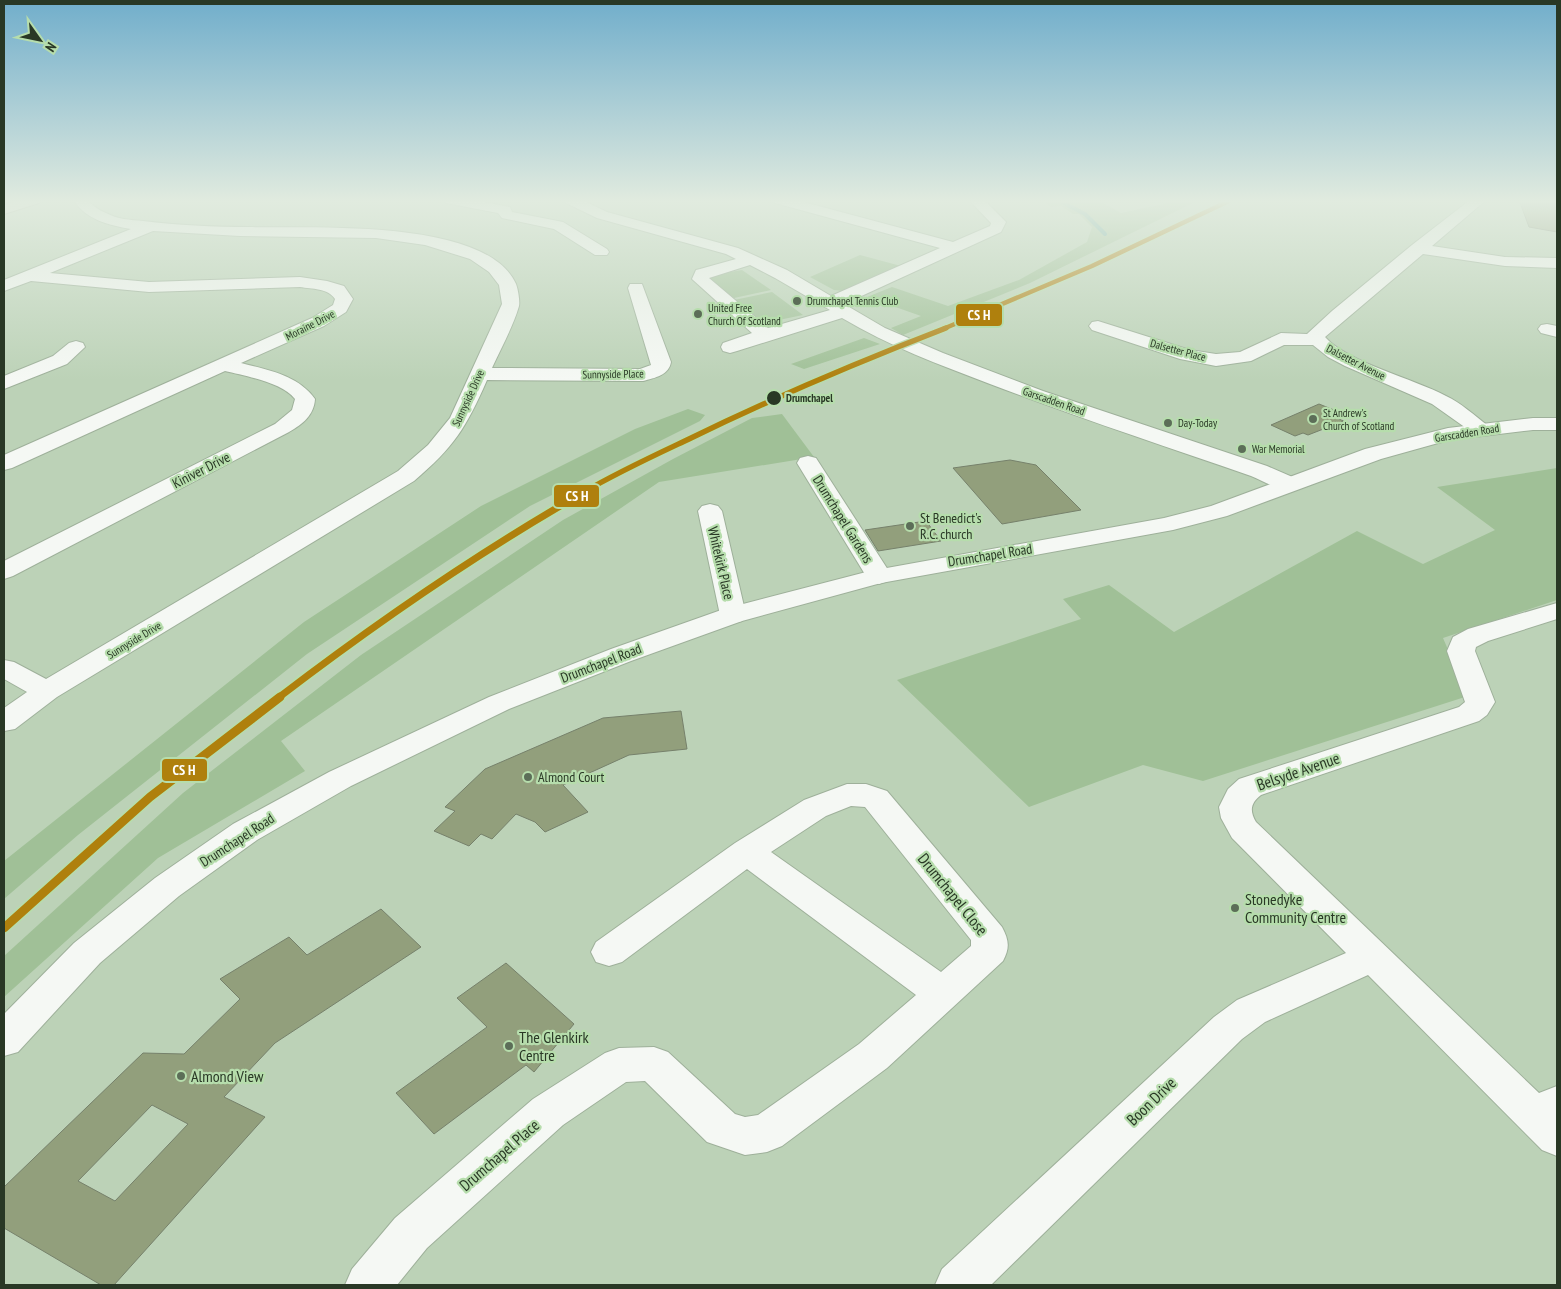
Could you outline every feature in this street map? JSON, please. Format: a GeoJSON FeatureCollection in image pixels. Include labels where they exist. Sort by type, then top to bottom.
{"type":"FeatureCollection","features":[{"type":"Feature","properties":{"kind":"street"},"geometry":{"type":"LineString","coordinates":[[4,286],[69,260]]}},
{"type":"Feature","properties":{"kind":"street","name":"Sunnyside Drive"},"geometry":{"type":"LineString","coordinates":[[4,722],[47,691],[406,476],[438,450],[450,436],[460,418],[511,304],[512,294],[507,282],[484,260]]}},
{"type":"Feature","properties":{"kind":"street"},"geometry":{"type":"LineString","coordinates":[[751,260],[715,268],[702,274],[700,279],[765,335]]}},
{"type":"Feature","properties":{"kind":"street","name":"Garscadden Road"},"geometry":{"type":"LineString","coordinates":[[752,260],[781,274],[894,340],[1036,395],[1259,471],[1289,484],[1365,457],[1416,442],[1480,429],[1557,424]]}},
{"type":"Feature","properties":{"kind":"street"},"geometry":{"type":"LineString","coordinates":[[730,347],[837,308],[932,260]]}},
{"type":"Feature","properties":{"kind":"street","name":"Dalsetter Avenue"},"geometry":{"type":"LineString","coordinates":[[1404,260],[1317,333],[1316,340],[1363,367],[1442,402],[1480,429]]}},
{"type":"Feature","properties":{"kind":"street"},"geometry":{"type":"LineString","coordinates":[[1486,260],[1531,264],[1557,263]]}},
{"type":"Feature","properties":{"kind":"street","name":"Moraine Drive"},"geometry":{"type":"LineString","coordinates":[[4,463],[225,365],[332,315],[344,303],[342,294],[327,286],[300,282],[149,287],[30,276]]}},
{"type":"Feature","properties":{"kind":"street","name":"Sunnyside Place"},"geometry":{"type":"LineString","coordinates":[[480,374],[643,375],[660,368],[661,362],[636,288]]}},
{"type":"Feature","properties":{"kind":"street","name":"Dalsetter Place"},"geometry":{"type":"LineString","coordinates":[[1098,326],[1187,355],[1216,360],[1244,357],[1281,339],[1316,340]]}},
{"type":"Feature","properties":{"kind":"street"},"geometry":{"type":"LineString","coordinates":[[4,383],[60,360],[76,347]]}},
{"type":"Feature","properties":{"kind":"street","name":"Kiniver Drive"},"geometry":{"type":"LineString","coordinates":[[4,571],[269,435],[296,419],[305,406],[305,398],[300,390],[288,383],[225,365]]}},
{"type":"Feature","properties":{"kind":"street","name":"Drumchapel Gardens"},"geometry":{"type":"LineString","coordinates":[[808,463],[879,576]]}},
{"type":"Feature","properties":{"kind":"street","name":"Drumchapel Road"},"geometry":{"type":"LineString","coordinates":[[4,1040],[88,953],[166,888],[245,832],[340,779],[498,703],[621,655],[733,615],[879,576],[1166,525],[1219,511],[1289,484]]}},
{"type":"Feature","properties":{"kind":"street","name":"Whitekirk Place"},"geometry":{"type":"LineString","coordinates":[[710,511],[733,615]]}},
{"type":"Feature","properties":{"kind":"street","name":"Belsyde Avenue"},"geometry":{"type":"LineString","coordinates":[[1550,1119],[1372,957],[1244,830],[1236,818],[1234,808],[1236,798],[1250,788],[1469,714],[1477,708],[1480,702],[1461,651],[1463,643],[1478,635],[1557,611]]}},
{"type":"Feature","properties":{"kind":"street"},"geometry":{"type":"LineString","coordinates":[[4,668],[47,691]]}},
{"type":"Feature","properties":{"kind":"street","name":"Drumchapel Close"},"geometry":{"type":"LineString","coordinates":[[609,952],[747,852],[815,808],[847,795],[866,795],[876,799],[989,937],[990,951],[944,994],[873,1056],[767,1133],[746,1136],[722,1129],[654,1064]]}},
{"type":"Feature","properties":{"kind":"street"},"geometry":{"type":"LineString","coordinates":[[747,852],[944,994]]}},
{"type":"Feature","properties":{"kind":"street","name":"Boon Drive"},"geometry":{"type":"LineString","coordinates":[[958,1285],[1228,1028],[1252,1011],[1372,957]]}},
{"type":"Feature","properties":{"kind":"street","name":"Drumchapel Place"},"geometry":{"type":"LineString","coordinates":[[368,1285],[411,1233],[548,1112],[619,1065],[654,1064]]}},
{"type":"Feature","properties":{"kind":"green space"},"geometry":{"type":"Polygon","coordinates":[[[848,260],[879,260],[901,266],[844,291],[834,290],[810,277],[848,260]]]}},
{"type":"Feature","properties":{"kind":"green space"},"geometry":{"type":"Polygon","coordinates":[[[1055,260],[1077,260],[1030,283],[903,335],[891,328],[921,316],[867,297],[892,287],[948,306],[1019,280],[1055,260]]]}},
{"type":"Feature","properties":{"kind":"green space"},"geometry":{"type":"Polygon","coordinates":[[[742,270],[771,290],[734,298],[705,276],[742,270]]]}},
{"type":"Feature","properties":{"kind":"green space"},"geometry":{"type":"Polygon","coordinates":[[[772,292],[803,315],[764,323],[734,300],[772,292]]]}},
{"type":"Feature","properties":{"kind":"green space"},"geometry":{"type":"Polygon","coordinates":[[[864,338],[880,344],[804,369],[791,364],[864,338]]]}},
{"type":"Feature","properties":{"kind":"green space"},"geometry":{"type":"Polygon","coordinates":[[[688,409],[705,415],[700,421],[530,506],[307,654],[78,835],[4,899],[4,861],[304,622],[481,506],[635,429],[688,409]]]}},
{"type":"Feature","properties":{"kind":"green space"},"geometry":{"type":"Polygon","coordinates":[[[782,414],[814,457],[659,482],[281,741],[305,771],[158,858],[4,997],[4,956],[183,793],[361,655],[563,520],[752,418],[782,414]]]}},
{"type":"Feature","properties":{"kind":"green space"},"geometry":{"type":"Polygon","coordinates":[[[1557,468],[1557,600],[1443,638],[1468,696],[1203,781],[1143,765],[1029,807],[897,680],[1081,619],[1063,599],[1109,585],[1174,632],[1357,531],[1423,564],[1495,530],[1437,487],[1557,468]]]}},
{"type":"Feature","properties":{"kind":"building","name":"St Andrew's Church of Scotland"},"geometry":{"type":"Polygon","coordinates":[[[1319,404],[1344,414],[1336,418],[1344,421],[1308,435],[1303,433],[1295,436],[1271,425],[1319,404]]]}},
{"type":"Feature","properties":{"kind":"building"},"geometry":{"type":"Polygon","coordinates":[[[1010,460],[1036,465],[1081,510],[1002,524],[953,468],[1010,460]]]}},
{"type":"Feature","properties":{"kind":"building","name":"St Benedict's R.C. church"},"geometry":{"type":"Polygon","coordinates":[[[926,521],[941,541],[878,551],[865,530],[926,521]]]}},
{"type":"Feature","properties":{"kind":"building","name":"Almond Court"},"geometry":{"type":"Polygon","coordinates":[[[681,711],[687,749],[629,755],[563,785],[588,812],[545,832],[535,822],[516,814],[492,839],[481,834],[469,846],[434,831],[455,811],[445,807],[485,769],[603,718],[681,711]]]}},
{"type":"Feature","properties":{"kind":"building","name":"Almond View"},"geometry":{"type":"Polygon","coordinates":[[[381,909],[421,947],[275,1043],[224,1097],[265,1117],[114,1285],[101,1285],[4,1228],[4,1187],[143,1053],[184,1054],[240,999],[220,979],[289,937],[307,955],[381,909]],[[152,1105],[78,1181],[115,1201],[188,1124],[152,1105]]]}},
{"type":"Feature","properties":{"kind":"building","name":"The Glenkirk Centre"},"geometry":{"type":"Polygon","coordinates":[[[506,963],[574,1024],[534,1072],[526,1065],[434,1134],[396,1093],[487,1027],[457,998],[506,963]]]}},
{"type":"Feature","properties":{"kind":"transit line"},"geometry":{"type":"LineString","coordinates":[[4,928],[150,797],[320,666],[436,584],[549,512],[610,477],[767,401],[865,359],[979,315],[1104,260]]}},
{"type":"Feature","properties":{"kind":"place","name":"Drumchapel Tennis Club"},"geometry":{"type":"Point","coordinates":[797,301]}},
{"type":"Feature","properties":{"kind":"place","name":"United Free Church Of Scotland"},"geometry":{"type":"Point","coordinates":[698,314]}},
{"type":"Feature","properties":{"kind":"place","name":"Drumchapel"},"geometry":{"type":"Point","coordinates":[774,398]}},
{"type":"Feature","properties":{"kind":"place","name":"St Andrew's Church of Scotland"},"geometry":{"type":"Point","coordinates":[1313,419]}},
{"type":"Feature","properties":{"kind":"place","name":"Day-Today"},"geometry":{"type":"Point","coordinates":[1168,423]}},
{"type":"Feature","properties":{"kind":"place","name":"War Memorial"},"geometry":{"type":"Point","coordinates":[1242,449]}},
{"type":"Feature","properties":{"kind":"place","name":"St Benedict's R.C. church"},"geometry":{"type":"Point","coordinates":[910,526]}},
{"type":"Feature","properties":{"kind":"place","name":"Almond Court"},"geometry":{"type":"Point","coordinates":[528,777]}},
{"type":"Feature","properties":{"kind":"place","name":"Stonedyke Community Centre"},"geometry":{"type":"Point","coordinates":[1235,908]}},
{"type":"Feature","properties":{"kind":"place","name":"The Glenkirk Centre"},"geometry":{"type":"Point","coordinates":[509,1046]}},
{"type":"Feature","properties":{"kind":"place","name":"Almond View"},"geometry":{"type":"Point","coordinates":[181,1076]}}]}
